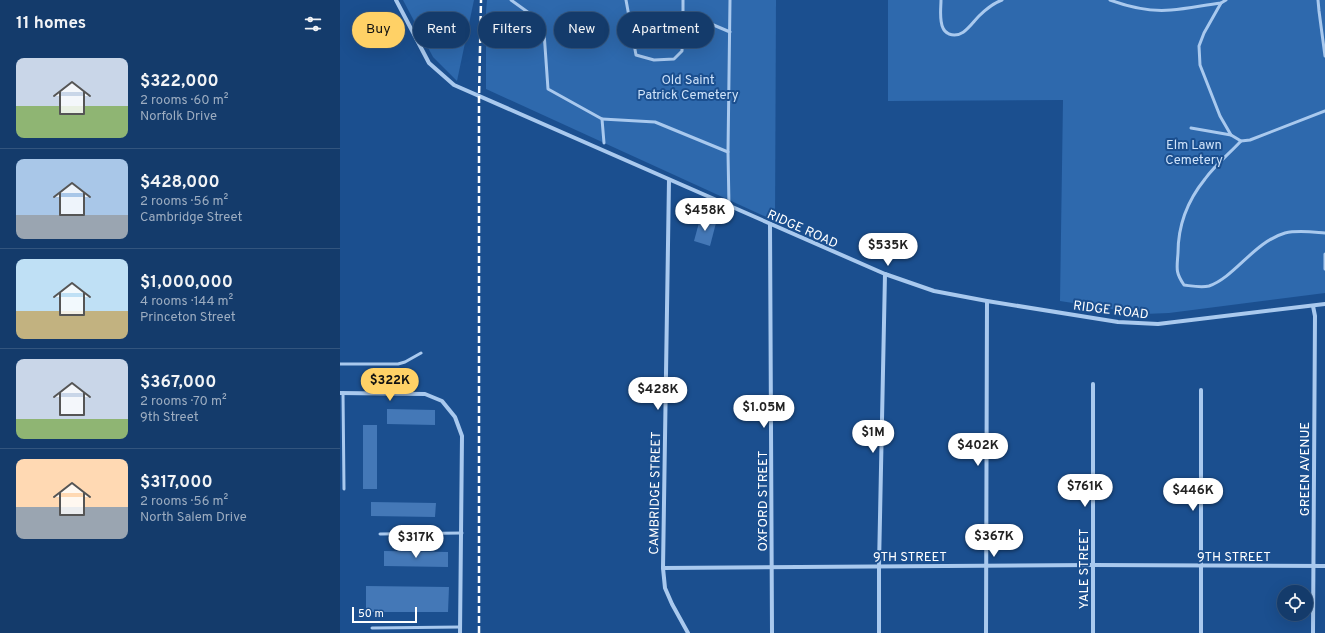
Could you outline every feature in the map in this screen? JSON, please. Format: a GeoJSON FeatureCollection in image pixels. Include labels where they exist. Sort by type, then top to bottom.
{"type":"FeatureCollection","features":[{"type":"Feature","properties":{"kind":"street","name":"RIDGE ROAD"},"geometry":{"type":"LineString","coordinates":[[396,0],[429,63],[454,85],[479,98],[885,274],[934,291],[1118,322],[1158,324],[1325,304]]}},
{"type":"Feature","properties":{"kind":"street","name":"CAMBRIDGE STREET"},"geometry":{"type":"LineString","coordinates":[[669,180],[663,568],[665,588],[688,633]]}},
{"type":"Feature","properties":{"kind":"street","name":"OXFORD STREET"},"geometry":{"type":"LineString","coordinates":[[770,224],[773,567],[772,633]]}},
{"type":"Feature","properties":{"kind":"street"},"geometry":{"type":"LineString","coordinates":[[879,633],[885,274]]}},
{"type":"Feature","properties":{"kind":"street"},"geometry":{"type":"LineString","coordinates":[[986,633],[985,566],[987,301]]}},
{"type":"Feature","properties":{"kind":"street","name":"GREEN AVENUE"},"geometry":{"type":"LineString","coordinates":[[1313,306],[1315,323],[1313,566],[1314,633]]}},
{"type":"Feature","properties":{"kind":"street","name":"YALE STREET"},"geometry":{"type":"LineString","coordinates":[[1093,384],[1093,633]]}},
{"type":"Feature","properties":{"kind":"street"},"geometry":{"type":"LineString","coordinates":[[1201,390],[1201,633]]}},
{"type":"Feature","properties":{"kind":"street"},"geometry":{"type":"LineString","coordinates":[[342,393],[425,394],[442,401],[455,417],[462,436],[460,633]]}},
{"type":"Feature","properties":{"kind":"street","name":"9TH STREET"},"geometry":{"type":"LineString","coordinates":[[663,568],[1094,565],[1325,566]]}},
{"type":"Feature","properties":{"kind":"lane"},"geometry":{"type":"LineString","coordinates":[[511,0],[536,18],[544,32],[548,89],[602,119],[655,122],[728,152]]}},
{"type":"Feature","properties":{"kind":"lane"},"geometry":{"type":"LineString","coordinates":[[626,0],[628,12]]}},
{"type":"Feature","properties":{"kind":"lane"},"geometry":{"type":"LineString","coordinates":[[683,0],[683,12]]}},
{"type":"Feature","properties":{"kind":"lane"},"geometry":{"type":"LineString","coordinates":[[729,206],[728,152],[730,0]]}},
{"type":"Feature","properties":{"kind":"lane"},"geometry":{"type":"LineString","coordinates":[[941,0],[941,22],[943,28],[947,33],[954,35],[958,35],[966,30],[979,16],[1002,0]]}},
{"type":"Feature","properties":{"kind":"lane"},"geometry":{"type":"LineString","coordinates":[[1110,0],[1125,6],[1149,10],[1170,10],[1221,3],[1226,0]]}},
{"type":"Feature","properties":{"kind":"lane"},"geometry":{"type":"LineString","coordinates":[[1318,0],[1325,55]]}},
{"type":"Feature","properties":{"kind":"lane"},"geometry":{"type":"LineString","coordinates":[[1221,3],[1204,33],[1199,46],[1200,66],[1220,116],[1231,135]]}},
{"type":"Feature","properties":{"kind":"lane"},"geometry":{"type":"LineString","coordinates":[[714,25],[730,32]]}},
{"type":"Feature","properties":{"kind":"lane"},"geometry":{"type":"LineString","coordinates":[[635,48],[636,55],[654,60],[674,59],[682,52],[682,48]]}},
{"type":"Feature","properties":{"kind":"lane"},"geometry":{"type":"LineString","coordinates":[[1191,128],[1231,135],[1241,141],[1250,140],[1325,111]]}},
{"type":"Feature","properties":{"kind":"lane"},"geometry":{"type":"LineString","coordinates":[[602,119],[604,143]]}},
{"type":"Feature","properties":{"kind":"lane"},"geometry":{"type":"LineString","coordinates":[[1241,141],[1205,178],[1185,213],[1180,228],[1177,276],[1184,285],[1208,286],[1220,280],[1259,247],[1273,238],[1285,233],[1295,231],[1325,233]]}},
{"type":"Feature","properties":{"kind":"lane"},"geometry":{"type":"LineString","coordinates":[[1325,254],[1325,269]]}},
{"type":"Feature","properties":{"kind":"lane"},"geometry":{"type":"LineString","coordinates":[[340,364],[398,364],[405,362],[421,353]]}},
{"type":"Feature","properties":{"kind":"lane"},"geometry":{"type":"LineString","coordinates":[[342,393],[344,489]]}},
{"type":"Feature","properties":{"kind":"lane"},"geometry":{"type":"LineString","coordinates":[[380,534],[462,533]]}},
{"type":"Feature","properties":{"kind":"lane"},"geometry":{"type":"LineString","coordinates":[[372,628],[460,627]]}},
{"type":"Feature","properties":{"kind":"green space"},"geometry":{"type":"Polygon","coordinates":[[[403,0],[474,0],[470,19],[470,12],[413,12],[413,19],[403,0]]]}},
{"type":"Feature","properties":{"kind":"green space","name":"Old Saint Patrick Cemetery"},"geometry":{"type":"Polygon","coordinates":[[[487,0],[776,0],[775,221],[486,89],[486,48],[546,48],[546,12],[486,12],[487,0]]]}},
{"type":"Feature","properties":{"kind":"green space","name":"Elm Lawn Cemetery"},"geometry":{"type":"Polygon","coordinates":[[[888,0],[1325,0],[1325,293],[1169,313],[1144,314],[1060,301],[1063,100],[888,101],[888,0]]]}},
{"type":"Feature","properties":{"kind":"green space"},"geometry":{"type":"Polygon","coordinates":[[[428,48],[464,48],[457,81],[433,57],[428,48]]]}},
{"type":"Feature","properties":{"kind":"building"},"geometry":{"type":"Polygon","coordinates":[[[700,219],[716,223],[710,246],[694,241],[700,219]]]}},
{"type":"Feature","properties":{"kind":"building"},"geometry":{"type":"Polygon","coordinates":[[[387,409],[435,410],[435,425],[387,424],[387,409]]]}},
{"type":"Feature","properties":{"kind":"building"},"geometry":{"type":"Polygon","coordinates":[[[363,425],[377,425],[377,489],[363,489],[363,425]]]}},
{"type":"Feature","properties":{"kind":"building"},"geometry":{"type":"Polygon","coordinates":[[[371,502],[436,503],[435,517],[371,516],[371,502]]]}},
{"type":"Feature","properties":{"kind":"building"},"geometry":{"type":"Polygon","coordinates":[[[384,551],[448,552],[448,567],[384,566],[384,551]]]}},
{"type":"Feature","properties":{"kind":"building"},"geometry":{"type":"Polygon","coordinates":[[[366,586],[449,587],[448,612],[366,612],[366,586]]]}},
{"type":"Feature","properties":{"kind":"railway"},"geometry":{"type":"LineString","coordinates":[[479,633],[479,98],[481,0]]}}]}
